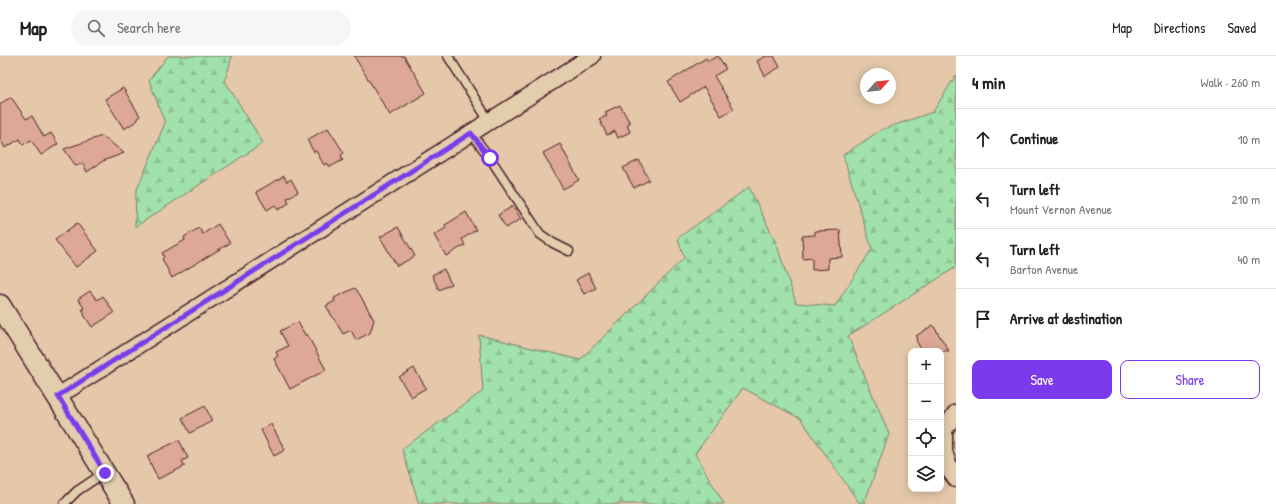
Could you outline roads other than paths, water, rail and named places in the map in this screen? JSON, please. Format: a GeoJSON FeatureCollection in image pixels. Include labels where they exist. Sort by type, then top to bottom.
{"type":"FeatureCollection","features":[{"type":"Feature","properties":{"kind":"street"},"geometry":{"type":"LineString","coordinates":[[58,396],[592,56]]}},
{"type":"Feature","properties":{"kind":"street"},"geometry":{"type":"LineString","coordinates":[[0,305],[124,504]]}},
{"type":"Feature","properties":{"kind":"street"},"geometry":{"type":"LineString","coordinates":[[956,413],[944,430],[944,452],[951,472],[956,480]]}},
{"type":"Feature","properties":{"kind":"lane"},"geometry":{"type":"LineString","coordinates":[[448,56],[489,122]]}},
{"type":"Feature","properties":{"kind":"lane"},"geometry":{"type":"LineString","coordinates":[[471,133],[490,158],[540,234],[552,243],[569,251]]}},
{"type":"Feature","properties":{"kind":"lane"},"geometry":{"type":"LineString","coordinates":[[64,504],[77,491],[105,473]]}}]}
